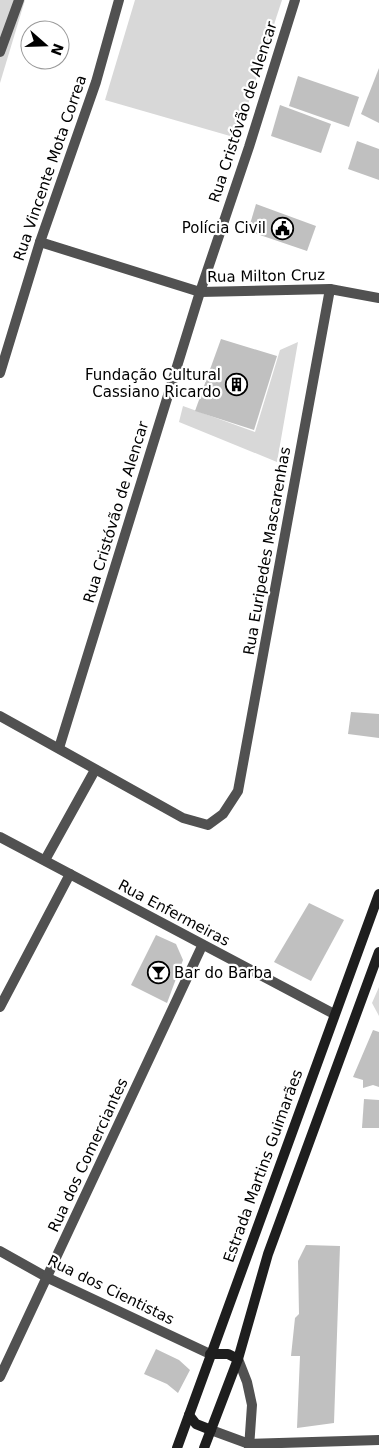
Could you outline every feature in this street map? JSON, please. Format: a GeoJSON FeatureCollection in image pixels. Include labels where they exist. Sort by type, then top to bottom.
{"type":"FeatureCollection","features":[{"type":"Feature","properties":{"kind":"main road","name":"Estrada Martins Guimarães"},"geometry":{"type":"LineString","coordinates":[[177,1448],[379,894]]}},
{"type":"Feature","properties":{"kind":"main road"},"geometry":{"type":"LineString","coordinates":[[204,1448],[238,1359],[268,1254],[379,952]]}},
{"type":"Feature","properties":{"kind":"main road"},"geometry":{"type":"LineString","coordinates":[[210,1354],[228,1354],[238,1359]]}},
{"type":"Feature","properties":{"kind":"main road"},"geometry":{"type":"LineString","coordinates":[[189,1415],[196,1424],[211,1430]]}},
{"type":"Feature","properties":{"kind":"street"},"geometry":{"type":"LineString","coordinates":[[0,52],[19,0]]}},
{"type":"Feature","properties":{"kind":"street","name":"Rua Vincente Mota Correa"},"geometry":{"type":"LineString","coordinates":[[0,373],[40,242],[96,82],[119,0]]}},
{"type":"Feature","properties":{"kind":"street","name":"Rua Cristóvão de Alencar"},"geometry":{"type":"LineString","coordinates":[[59,748],[200,292],[249,147],[295,0]]}},
{"type":"Feature","properties":{"kind":"street","name":"Rua Milton Cruz"},"geometry":{"type":"LineString","coordinates":[[40,242],[200,292],[330,289],[379,298]]}},
{"type":"Feature","properties":{"kind":"street","name":"Rua Euripedes Mascarenhas"},"geometry":{"type":"LineString","coordinates":[[95,770],[183,818],[208,825],[224,814],[238,792],[330,289]]}},
{"type":"Feature","properties":{"kind":"street"},"geometry":{"type":"LineString","coordinates":[[0,716],[95,770],[45,860]]}},
{"type":"Feature","properties":{"kind":"street","name":"Rua Enfermeiras"},"geometry":{"type":"LineString","coordinates":[[0,837],[202,946],[334,1014]]}},
{"type":"Feature","properties":{"kind":"street"},"geometry":{"type":"LineString","coordinates":[[0,1007],[70,874]]}},
{"type":"Feature","properties":{"kind":"street","name":"Rua dos Comerciantes"},"geometry":{"type":"LineString","coordinates":[[0,1377],[202,946]]}},
{"type":"Feature","properties":{"kind":"street","name":"Rua dos Cientistas"},"geometry":{"type":"LineString","coordinates":[[0,1251],[48,1278],[210,1354]]}},
{"type":"Feature","properties":{"kind":"street"},"geometry":{"type":"LineString","coordinates":[[238,1359],[247,1382],[252,1405],[249,1446]]}},
{"type":"Feature","properties":{"kind":"street"},"geometry":{"type":"LineString","coordinates":[[211,1430],[249,1446],[379,1440]]}},
{"type":"Feature","properties":{"kind":"shaded area"},"geometry":{"type":"Polygon","coordinates":[[[0,0],[25,0],[0,83],[0,0]]]}},
{"type":"Feature","properties":{"kind":"shaded area"},"geometry":{"type":"Polygon","coordinates":[[[135,0],[282,0],[237,138],[105,100],[135,0]]]}},
{"type":"Feature","properties":{"kind":"shaded area"},"geometry":{"type":"Polygon","coordinates":[[[298,342],[277,462],[179,422],[183,406],[255,432],[280,350],[298,342]]]}},
{"type":"Feature","properties":{"kind":"shaded area"},"geometry":{"type":"Polygon","coordinates":[[[379,987],[379,1016],[372,1003],[379,987]]]}},
{"type":"Feature","properties":{"kind":"building"},"geometry":{"type":"Polygon","coordinates":[[[379,68],[379,123],[361,114],[379,68]]]}},
{"type":"Feature","properties":{"kind":"building"},"geometry":{"type":"Polygon","coordinates":[[[298,76],[359,97],[349,127],[289,106],[298,76]]]}},
{"type":"Feature","properties":{"kind":"building"},"geometry":{"type":"Polygon","coordinates":[[[280,105],[331,124],[321,153],[271,136],[280,105]]]}},
{"type":"Feature","properties":{"kind":"building"},"geometry":{"type":"Polygon","coordinates":[[[357,141],[379,149],[379,180],[348,169],[357,141]]]}},
{"type":"Feature","properties":{"kind":"building","name":"Polícia Civil"},"geometry":{"type":"Polygon","coordinates":[[[256,204],[316,226],[307,251],[248,231],[256,204]]]}},
{"type":"Feature","properties":{"kind":"building","name":"Fundação Cultural Cassiano Ricardo"},"geometry":{"type":"Polygon","coordinates":[[[221,339],[277,356],[254,430],[195,411],[221,339]]]}},
{"type":"Feature","properties":{"kind":"building"},"geometry":{"type":"Polygon","coordinates":[[[351,712],[379,714],[379,738],[348,734],[351,712]]]}},
{"type":"Feature","properties":{"kind":"building"},"geometry":{"type":"Polygon","coordinates":[[[309,903],[344,920],[311,981],[274,962],[309,903]]]}},
{"type":"Feature","properties":{"kind":"building","name":"Bar do Barba"},"geometry":{"type":"Polygon","coordinates":[[[156,935],[176,944],[183,960],[167,1003],[131,985],[156,935]]]}},
{"type":"Feature","properties":{"kind":"building"},"geometry":{"type":"Polygon","coordinates":[[[373,1030],[379,1032],[379,1087],[373,1085],[363,1088],[363,1080],[353,1077],[373,1030]]]}},
{"type":"Feature","properties":{"kind":"building"},"geometry":{"type":"Polygon","coordinates":[[[364,1099],[379,1100],[379,1128],[362,1128],[364,1099]]]}},
{"type":"Feature","properties":{"kind":"building"},"geometry":{"type":"Polygon","coordinates":[[[306,1245],[340,1246],[334,1423],[297,1428],[300,1356],[291,1356],[295,1318],[299,1314],[298,1261],[306,1245]]]}},
{"type":"Feature","properties":{"kind":"building"},"geometry":{"type":"Polygon","coordinates":[[[156,1349],[179,1360],[190,1370],[178,1393],[167,1384],[144,1374],[156,1349]]]}},
{"type":"Feature","properties":{"kind":"place","name":"Polícia Civil"},"geometry":{"type":"Point","coordinates":[282,228]}},
{"type":"Feature","properties":{"kind":"place","name":"Fundação Cultural Cassiano Ricardo"},"geometry":{"type":"Point","coordinates":[237,384]}},
{"type":"Feature","properties":{"kind":"place","name":"Bar do Barba"},"geometry":{"type":"Point","coordinates":[158,973]}}]}
